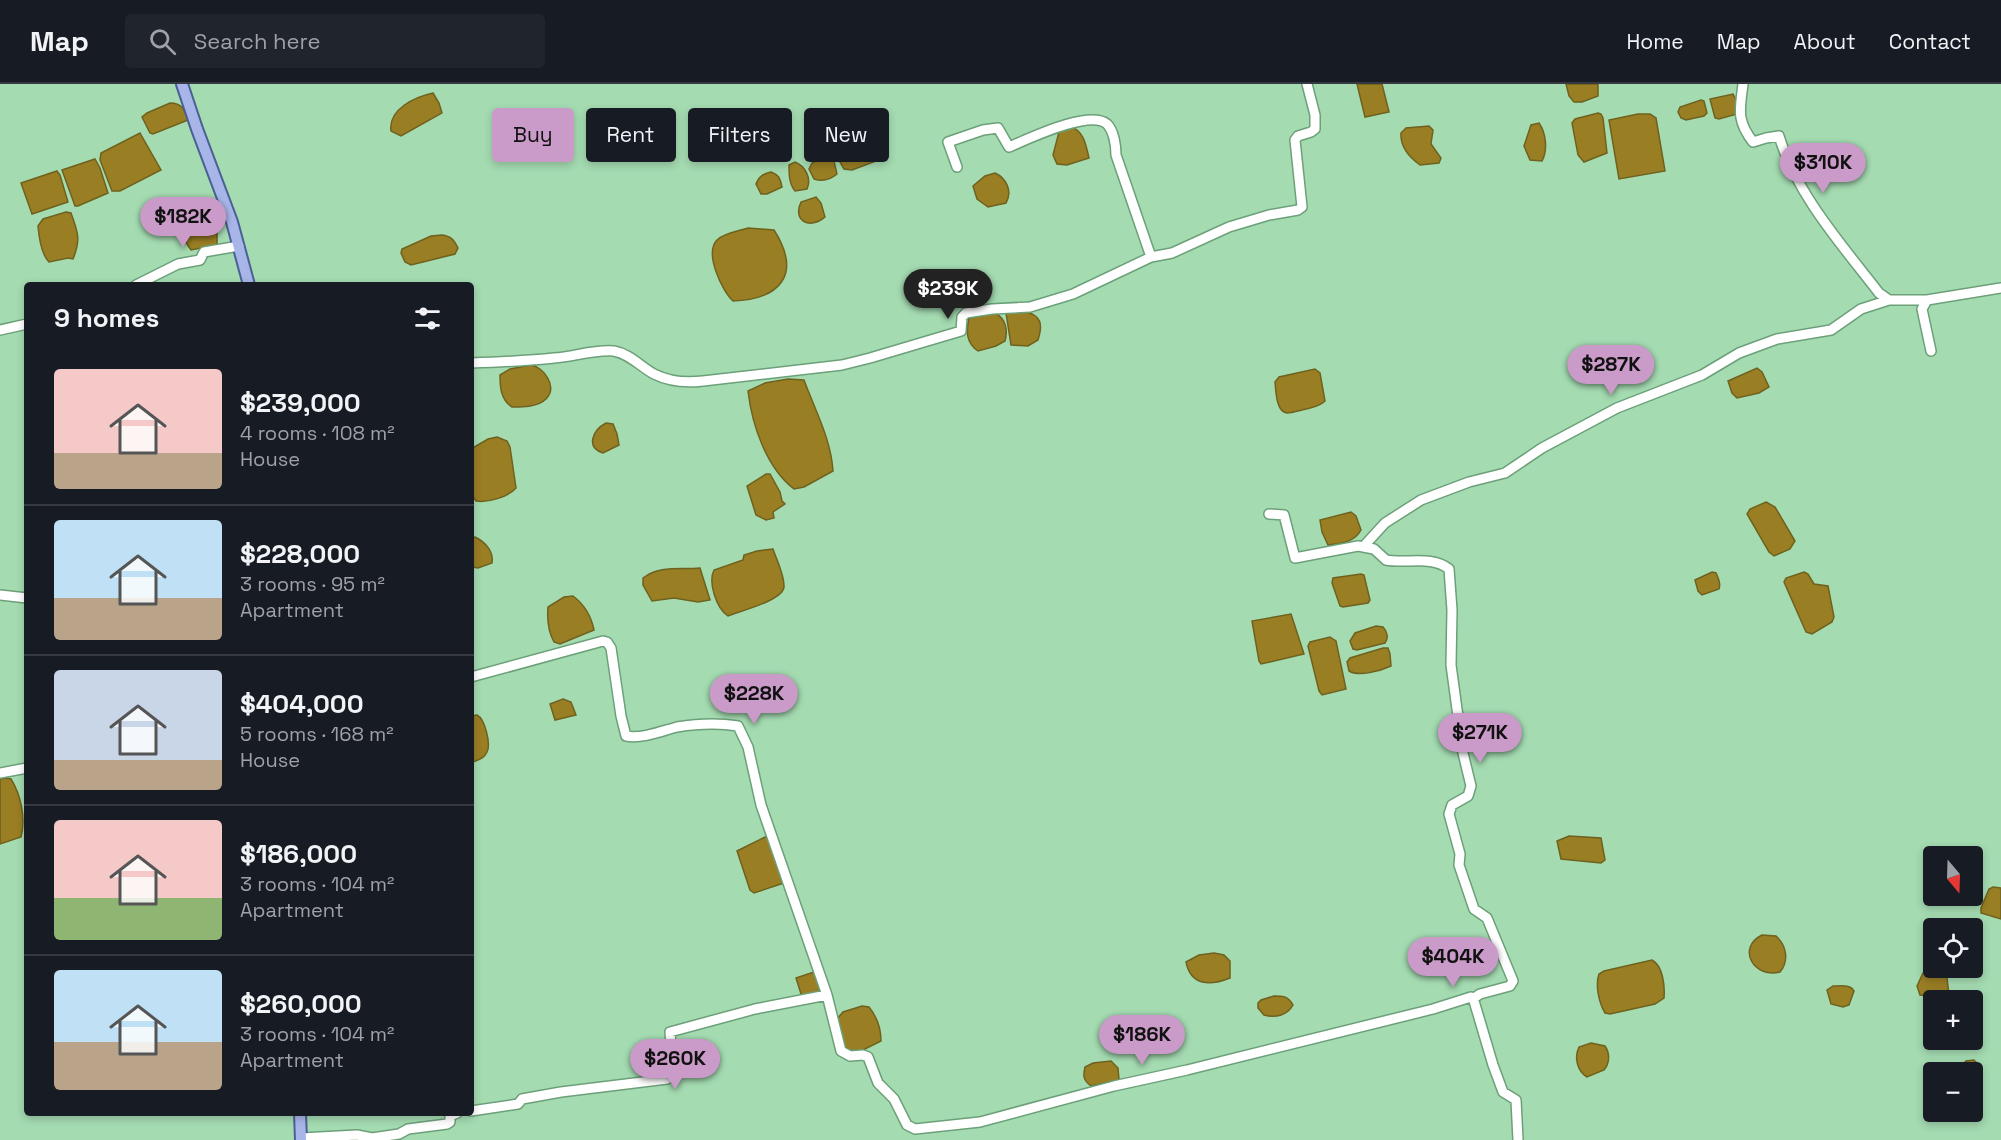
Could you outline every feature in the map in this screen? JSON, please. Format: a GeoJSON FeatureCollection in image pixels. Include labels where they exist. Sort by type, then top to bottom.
{"type":"FeatureCollection","features":[{"type":"Feature","properties":{"kind":"main road"},"geometry":{"type":"LineString","coordinates":[[182,84],[239,246],[248,282]]}},
{"type":"Feature","properties":{"kind":"main road"},"geometry":{"type":"LineString","coordinates":[[300,1116],[301,1139]]}},
{"type":"Feature","properties":{"kind":"street"},"geometry":{"type":"LineString","coordinates":[[474,363],[556,358],[616,351],[654,374],[682,383],[842,365],[961,331],[962,317],[966,313],[1030,307],[1073,294],[1150,257],[1172,253],[1229,227],[1269,215],[1298,210],[1302,207],[1295,140],[1298,136],[1315,129],[1315,115],[1307,84]]}},
{"type":"Feature","properties":{"kind":"street"},"geometry":{"type":"LineString","coordinates":[[1743,84],[1740,112],[1743,129],[1752,142],[1779,136],[1784,154],[1817,210],[1879,293],[1889,300]]}},
{"type":"Feature","properties":{"kind":"street"},"geometry":{"type":"LineString","coordinates":[[957,167],[948,142],[983,130],[998,128],[1009,147],[1077,122],[1099,120],[1108,125],[1150,257]]}},
{"type":"Feature","properties":{"kind":"street"},"geometry":{"type":"LineString","coordinates":[[144,282],[178,264],[200,260],[204,252],[239,246]]}},
{"type":"Feature","properties":{"kind":"street"},"geometry":{"type":"LineString","coordinates":[[1363,547],[1385,523],[1421,500],[1468,482],[1505,473],[1542,448],[1617,408],[1702,375],[1738,353],[1778,339],[1831,330],[1861,309],[1889,300],[1928,300],[2001,288]]}},
{"type":"Feature","properties":{"kind":"street"},"geometry":{"type":"LineString","coordinates":[[1928,300],[1922,309],[1931,351]]}},
{"type":"Feature","properties":{"kind":"street"},"geometry":{"type":"LineString","coordinates":[[0,330],[24,325]]}},
{"type":"Feature","properties":{"kind":"street"},"geometry":{"type":"LineString","coordinates":[[474,676],[607,642],[612,648],[621,716],[627,735],[639,736],[680,727],[716,724],[738,726],[748,747],[761,805],[827,995],[841,1051],[850,1056],[868,1057],[878,1083],[894,1099],[907,1125],[915,1130],[980,1122],[1114,1086],[1433,1009],[1474,998],[1513,983],[1486,918],[1474,909],[1459,865],[1460,854],[1449,814],[1452,805],[1468,796],[1471,786],[1463,753],[1451,665],[1450,572],[1444,564],[1434,562],[1386,560],[1374,549],[1363,547],[1333,550],[1295,558],[1284,515],[1269,514]]}},
{"type":"Feature","properties":{"kind":"street"},"geometry":{"type":"LineString","coordinates":[[0,595],[24,598]]}},
{"type":"Feature","properties":{"kind":"street"},"geometry":{"type":"LineString","coordinates":[[0,773],[24,769]]}},
{"type":"Feature","properties":{"kind":"street"},"geometry":{"type":"LineString","coordinates":[[474,1111],[518,1104],[522,1100],[561,1092],[667,1079],[674,1075],[670,1032],[755,1009],[827,995]]}},
{"type":"Feature","properties":{"kind":"street"},"geometry":{"type":"LineString","coordinates":[[1474,998],[1503,1092],[1516,1100],[1518,1140]]}},
{"type":"Feature","properties":{"kind":"street"},"geometry":{"type":"LineString","coordinates":[[301,1139],[357,1135],[372,1138],[399,1134],[408,1129],[447,1124],[450,1122],[450,1116]]}},
{"type":"Feature","properties":{"kind":"shaded area"},"geometry":{"type":"Polygon","coordinates":[[[1357,84],[1382,84],[1389,112],[1365,117],[1357,84]]]}},
{"type":"Feature","properties":{"kind":"shaded area"},"geometry":{"type":"Polygon","coordinates":[[[1566,84],[1598,84],[1598,96],[1582,102],[1574,102],[1569,96],[1566,84]]]}},
{"type":"Feature","properties":{"kind":"shaded area"},"geometry":{"type":"Polygon","coordinates":[[[433,93],[442,113],[401,136],[391,131],[391,123],[398,110],[411,101],[433,93]]]}},
{"type":"Feature","properties":{"kind":"shaded area"},"geometry":{"type":"Polygon","coordinates":[[[1733,94],[1737,102],[1737,114],[1715,118],[1710,99],[1733,94]]]}},
{"type":"Feature","properties":{"kind":"shaded area"},"geometry":{"type":"Polygon","coordinates":[[[1704,101],[1707,113],[1704,116],[1686,120],[1681,118],[1678,112],[1680,107],[1704,101]]]}},
{"type":"Feature","properties":{"kind":"shaded area"},"geometry":{"type":"Polygon","coordinates":[[[170,103],[182,108],[188,120],[153,134],[150,133],[142,117],[170,103]]]}},
{"type":"Feature","properties":{"kind":"shaded area"},"geometry":{"type":"Polygon","coordinates":[[[1598,113],[1603,118],[1607,153],[1584,162],[1578,155],[1572,123],[1575,119],[1598,113]]]}},
{"type":"Feature","properties":{"kind":"shaded area"},"geometry":{"type":"Polygon","coordinates":[[[1650,114],[1656,118],[1665,171],[1619,179],[1609,120],[1650,114]]]}},
{"type":"Feature","properties":{"kind":"shaded area"},"geometry":{"type":"Polygon","coordinates":[[[1539,123],[1545,142],[1542,161],[1530,160],[1524,146],[1531,125],[1539,123]]]}},
{"type":"Feature","properties":{"kind":"shaded area"},"geometry":{"type":"Polygon","coordinates":[[[1429,126],[1433,130],[1431,144],[1441,158],[1439,163],[1420,165],[1406,151],[1401,133],[1406,128],[1429,126]]]}},
{"type":"Feature","properties":{"kind":"shaded area"},"geometry":{"type":"Polygon","coordinates":[[[1071,127],[1082,135],[1089,158],[1067,165],[1057,164],[1053,155],[1059,132],[1071,127]]]}},
{"type":"Feature","properties":{"kind":"shaded area"},"geometry":{"type":"Polygon","coordinates":[[[140,133],[161,170],[120,191],[112,191],[100,160],[101,153],[140,133]]]}},
{"type":"Feature","properties":{"kind":"shaded area"},"geometry":{"type":"Polygon","coordinates":[[[95,159],[108,193],[75,206],[62,170],[95,159]]]}},
{"type":"Feature","properties":{"kind":"shaded area"},"geometry":{"type":"Polygon","coordinates":[[[795,162],[807,173],[809,181],[807,189],[795,191],[792,185],[789,165],[795,162]]]}},
{"type":"Feature","properties":{"kind":"shaded area"},"geometry":{"type":"Polygon","coordinates":[[[834,162],[837,174],[826,180],[814,179],[809,169],[812,163],[834,162]]]}},
{"type":"Feature","properties":{"kind":"shaded area"},"geometry":{"type":"Polygon","coordinates":[[[840,162],[874,162],[852,170],[844,169],[840,162]]]}},
{"type":"Feature","properties":{"kind":"shaded area"},"geometry":{"type":"Polygon","coordinates":[[[57,171],[68,202],[32,214],[21,183],[57,171]]]}},
{"type":"Feature","properties":{"kind":"shaded area"},"geometry":{"type":"Polygon","coordinates":[[[771,172],[779,177],[782,187],[767,194],[761,194],[756,184],[757,181],[771,172]]]}},
{"type":"Feature","properties":{"kind":"shaded area"},"geometry":{"type":"Polygon","coordinates":[[[995,173],[1007,185],[1009,194],[1006,203],[988,207],[977,199],[973,186],[985,176],[995,173]]]}},
{"type":"Feature","properties":{"kind":"shaded area"},"geometry":{"type":"Polygon","coordinates":[[[816,197],[821,203],[825,217],[814,223],[804,222],[799,214],[801,202],[816,197]]]}},
{"type":"Feature","properties":{"kind":"shaded area"},"geometry":{"type":"Polygon","coordinates":[[[66,212],[71,213],[77,231],[78,241],[73,259],[49,262],[42,250],[38,226],[43,219],[66,212]]]}},
{"type":"Feature","properties":{"kind":"shaded area"},"geometry":{"type":"Polygon","coordinates":[[[191,223],[217,227],[217,245],[191,250],[183,231],[191,223]]]}},
{"type":"Feature","properties":{"kind":"shaded area"},"geometry":{"type":"Polygon","coordinates":[[[748,228],[774,230],[786,259],[786,271],[782,281],[764,295],[733,301],[720,281],[712,254],[717,240],[732,232],[748,228]]]}},
{"type":"Feature","properties":{"kind":"shaded area"},"geometry":{"type":"Polygon","coordinates":[[[431,236],[450,237],[455,243],[458,248],[455,254],[411,265],[405,262],[401,253],[402,249],[431,236]]]}},
{"type":"Feature","properties":{"kind":"shaded area"},"geometry":{"type":"Polygon","coordinates":[[[1023,311],[1034,315],[1040,321],[1038,340],[1028,346],[1011,345],[1006,313],[1023,311]]]}},
{"type":"Feature","properties":{"kind":"shaded area"},"geometry":{"type":"Polygon","coordinates":[[[995,313],[1002,318],[1005,325],[1005,341],[978,351],[971,344],[968,336],[969,318],[995,313]]]}},
{"type":"Feature","properties":{"kind":"shaded area"},"geometry":{"type":"Polygon","coordinates":[[[531,365],[545,373],[550,383],[549,394],[539,404],[512,407],[505,401],[502,393],[500,375],[510,369],[531,365]]]}},
{"type":"Feature","properties":{"kind":"shaded area"},"geometry":{"type":"Polygon","coordinates":[[[1757,368],[1762,372],[1769,387],[1759,393],[1737,398],[1732,393],[1728,381],[1757,368]]]}},
{"type":"Feature","properties":{"kind":"shaded area"},"geometry":{"type":"Polygon","coordinates":[[[1315,369],[1320,373],[1325,401],[1311,408],[1290,413],[1283,412],[1277,401],[1275,382],[1279,377],[1315,369]]]}},
{"type":"Feature","properties":{"kind":"shaded area"},"geometry":{"type":"Polygon","coordinates":[[[788,379],[804,380],[826,436],[833,471],[804,487],[794,489],[784,480],[768,457],[753,418],[748,391],[765,383],[788,379]]]}},
{"type":"Feature","properties":{"kind":"shaded area"},"geometry":{"type":"Polygon","coordinates":[[[606,423],[613,424],[619,445],[603,453],[594,447],[593,438],[601,426],[606,423]]]}},
{"type":"Feature","properties":{"kind":"shaded area"},"geometry":{"type":"Polygon","coordinates":[[[497,437],[507,441],[510,447],[516,488],[498,499],[476,501],[474,498],[474,447],[488,439],[497,437]]]}},
{"type":"Feature","properties":{"kind":"shaded area"},"geometry":{"type":"Polygon","coordinates":[[[766,474],[770,474],[785,504],[773,512],[774,518],[766,520],[756,515],[747,486],[766,474]]]}},
{"type":"Feature","properties":{"kind":"shaded area"},"geometry":{"type":"Polygon","coordinates":[[[1766,502],[1775,507],[1795,541],[1790,549],[1774,556],[1769,552],[1747,514],[1750,509],[1766,502]]]}},
{"type":"Feature","properties":{"kind":"shaded area"},"geometry":{"type":"Polygon","coordinates":[[[1351,512],[1356,516],[1361,530],[1355,538],[1347,542],[1328,545],[1320,520],[1351,512]]]}},
{"type":"Feature","properties":{"kind":"shaded area"},"geometry":{"type":"Polygon","coordinates":[[[474,538],[488,547],[492,555],[492,563],[474,567],[474,538]]]}},
{"type":"Feature","properties":{"kind":"shaded area"},"geometry":{"type":"Polygon","coordinates":[[[773,549],[783,577],[782,591],[770,600],[728,616],[714,595],[712,575],[714,570],[743,560],[744,555],[773,549]]]}},
{"type":"Feature","properties":{"kind":"shaded area"},"geometry":{"type":"Polygon","coordinates":[[[700,568],[710,600],[698,602],[674,598],[652,601],[643,585],[643,578],[656,571],[700,568]]]}},
{"type":"Feature","properties":{"kind":"shaded area"},"geometry":{"type":"Polygon","coordinates":[[[1712,572],[1718,577],[1719,589],[1702,595],[1698,591],[1695,580],[1712,572]]]}},
{"type":"Feature","properties":{"kind":"shaded area"},"geometry":{"type":"Polygon","coordinates":[[[1804,572],[1814,584],[1828,586],[1834,617],[1832,622],[1812,634],[1806,632],[1784,582],[1786,578],[1804,572]]]}},
{"type":"Feature","properties":{"kind":"shaded area"},"geometry":{"type":"Polygon","coordinates":[[[1364,575],[1370,600],[1368,603],[1340,606],[1332,583],[1333,578],[1364,575]]]}},
{"type":"Feature","properties":{"kind":"shaded area"},"geometry":{"type":"Polygon","coordinates":[[[573,596],[587,611],[594,630],[560,644],[554,642],[548,625],[548,607],[564,597],[573,596]]]}},
{"type":"Feature","properties":{"kind":"shaded area"},"geometry":{"type":"Polygon","coordinates":[[[1291,614],[1304,654],[1261,664],[1252,621],[1291,614]]]}},
{"type":"Feature","properties":{"kind":"shaded area"},"geometry":{"type":"Polygon","coordinates":[[[1376,626],[1386,630],[1385,643],[1353,649],[1350,641],[1355,633],[1376,626]]]}},
{"type":"Feature","properties":{"kind":"shaded area"},"geometry":{"type":"Polygon","coordinates":[[[1330,637],[1336,641],[1346,689],[1322,695],[1308,646],[1310,642],[1330,637]]]}},
{"type":"Feature","properties":{"kind":"shaded area"},"geometry":{"type":"Polygon","coordinates":[[[1388,648],[1391,666],[1364,673],[1349,671],[1347,662],[1350,658],[1388,648]]]}},
{"type":"Feature","properties":{"kind":"shaded area"},"geometry":{"type":"Polygon","coordinates":[[[563,699],[571,702],[576,715],[555,720],[550,704],[563,699]]]}},
{"type":"Feature","properties":{"kind":"shaded area"},"geometry":{"type":"Polygon","coordinates":[[[474,716],[480,717],[485,726],[488,748],[484,756],[474,762],[474,716]]]}},
{"type":"Feature","properties":{"kind":"shaded area"},"geometry":{"type":"Polygon","coordinates":[[[0,779],[11,779],[15,785],[20,800],[23,815],[22,830],[21,837],[0,844],[0,779]]]}},
{"type":"Feature","properties":{"kind":"shaded area"},"geometry":{"type":"Polygon","coordinates":[[[1569,836],[1601,838],[1605,860],[1601,863],[1561,859],[1557,841],[1569,836]]]}},
{"type":"Feature","properties":{"kind":"shaded area"},"geometry":{"type":"Polygon","coordinates":[[[768,837],[784,883],[754,893],[750,890],[737,851],[768,837]]]}},
{"type":"Feature","properties":{"kind":"shaded area"},"geometry":{"type":"Polygon","coordinates":[[[2001,888],[2001,919],[1981,913],[1989,889],[2001,888]]]}},
{"type":"Feature","properties":{"kind":"shaded area"},"geometry":{"type":"Polygon","coordinates":[[[1762,935],[1776,936],[1783,944],[1786,958],[1780,972],[1763,971],[1752,961],[1749,954],[1750,947],[1762,935]]]}},
{"type":"Feature","properties":{"kind":"shaded area"},"geometry":{"type":"Polygon","coordinates":[[[1214,953],[1224,955],[1230,961],[1230,978],[1209,983],[1197,980],[1192,976],[1186,962],[1199,955],[1214,953]]]}},
{"type":"Feature","properties":{"kind":"shaded area"},"geometry":{"type":"Polygon","coordinates":[[[1652,960],[1661,971],[1664,998],[1655,1004],[1610,1014],[1605,1013],[1598,994],[1599,974],[1652,960]]]}},
{"type":"Feature","properties":{"kind":"shaded area"},"geometry":{"type":"Polygon","coordinates":[[[817,972],[824,991],[802,997],[796,978],[817,972]]]}},
{"type":"Feature","properties":{"kind":"shaded area"},"geometry":{"type":"Polygon","coordinates":[[[1923,973],[1923,978],[1947,978],[1948,990],[1923,990],[1923,995],[1920,995],[1917,986],[1923,973]]]}},
{"type":"Feature","properties":{"kind":"shaded area"},"geometry":{"type":"Polygon","coordinates":[[[1833,986],[1853,989],[1849,1005],[1843,1007],[1831,1004],[1827,990],[1833,986]]]}},
{"type":"Feature","properties":{"kind":"shaded area"},"geometry":{"type":"Polygon","coordinates":[[[1274,996],[1285,997],[1293,1005],[1287,1012],[1280,1015],[1264,1015],[1258,1008],[1258,1003],[1274,996]]]}},
{"type":"Feature","properties":{"kind":"shaded area"},"geometry":{"type":"Polygon","coordinates":[[[862,1006],[869,1007],[874,1015],[881,1041],[859,1052],[846,1052],[837,1019],[843,1012],[862,1006]]]}},
{"type":"Feature","properties":{"kind":"shaded area"},"geometry":{"type":"Polygon","coordinates":[[[1591,1043],[1605,1046],[1609,1058],[1604,1070],[1587,1077],[1577,1064],[1577,1055],[1579,1047],[1591,1043]]]}},
{"type":"Feature","properties":{"kind":"shaded area"},"geometry":{"type":"Polygon","coordinates":[[[1111,1061],[1118,1068],[1119,1080],[1091,1086],[1086,1082],[1085,1067],[1093,1063],[1111,1061]]]}}]}
